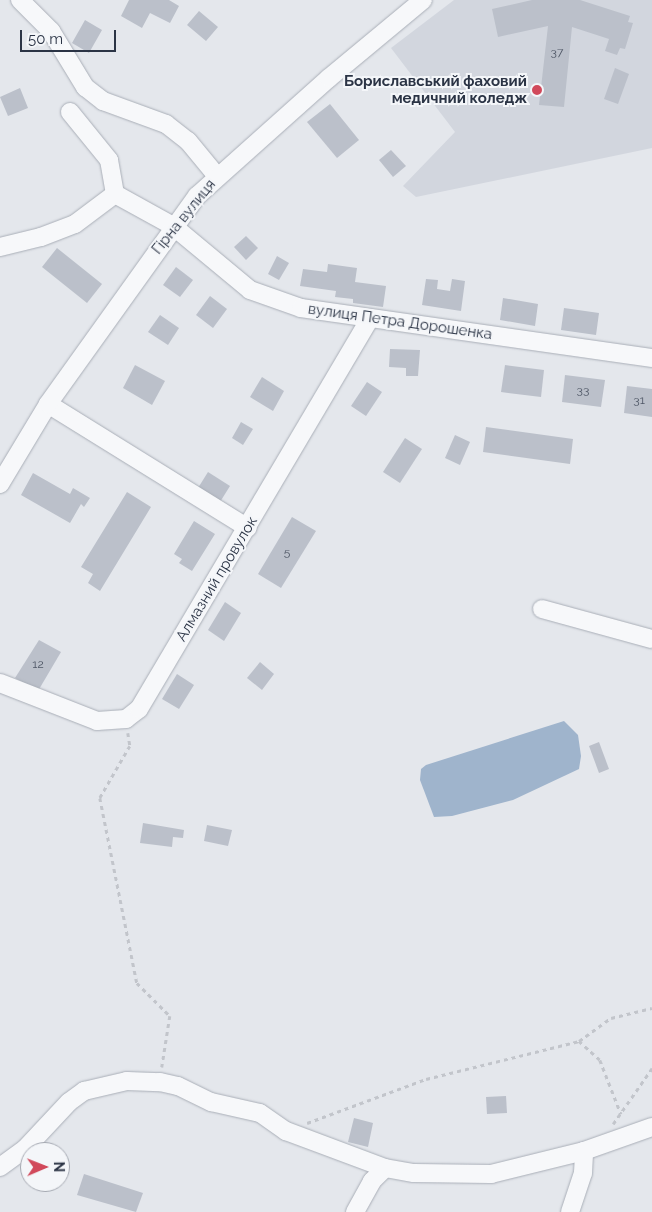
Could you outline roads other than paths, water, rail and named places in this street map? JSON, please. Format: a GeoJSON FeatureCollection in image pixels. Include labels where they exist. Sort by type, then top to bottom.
{"type":"FeatureCollection","features":[{"type":"Feature","properties":{"kind":"street"},"geometry":{"type":"LineString","coordinates":[[20,0],[51,31],[85,87],[103,101],[166,124],[188,141],[217,176]]}},
{"type":"Feature","properties":{"kind":"street","name":"Гірна вулиця"},"geometry":{"type":"LineString","coordinates":[[0,484],[48,404],[173,226],[217,176],[424,0]]}},
{"type":"Feature","properties":{"kind":"street"},"geometry":{"type":"LineString","coordinates":[[0,247],[42,237],[75,224],[115,194],[109,160],[70,112]]}},
{"type":"Feature","properties":{"kind":"street","name":"вулиця Петра Дорошенка"},"geometry":{"type":"LineString","coordinates":[[115,194],[173,226],[250,290],[301,308],[652,358]]}},
{"type":"Feature","properties":{"kind":"street","name":"Алмазний провулок"},"geometry":{"type":"LineString","coordinates":[[0,683],[97,721],[126,719],[139,709],[248,528],[370,319]]}},
{"type":"Feature","properties":{"kind":"street"},"geometry":{"type":"LineString","coordinates":[[48,404],[248,528]]}},
{"type":"Feature","properties":{"kind":"street"},"geometry":{"type":"LineString","coordinates":[[542,609],[652,639]]}},
{"type":"Feature","properties":{"kind":"street"},"geometry":{"type":"LineString","coordinates":[[0,1167],[25,1149],[69,1102],[84,1091],[127,1081],[160,1082],[178,1086],[211,1102],[260,1113],[286,1131],[385,1168],[414,1173],[491,1174],[591,1148],[652,1127]]}},
{"type":"Feature","properties":{"kind":"street"},"geometry":{"type":"LineString","coordinates":[[570,1212],[591,1148]]}},
{"type":"Feature","properties":{"kind":"street"},"geometry":{"type":"LineString","coordinates":[[355,1212],[372,1181],[385,1168]]}},
{"type":"Feature","properties":{"kind":"water"},"geometry":{"type":"Polygon","coordinates":[[[564,721],[578,735],[581,756],[579,769],[513,800],[452,816],[434,817],[420,780],[421,769],[426,765],[564,721]]]}},
{"type":"Feature","properties":{"kind":"place","name":"Бориславський фаховий медичний коледж"},"geometry":{"type":"Point","coordinates":[537,90]}}]}
